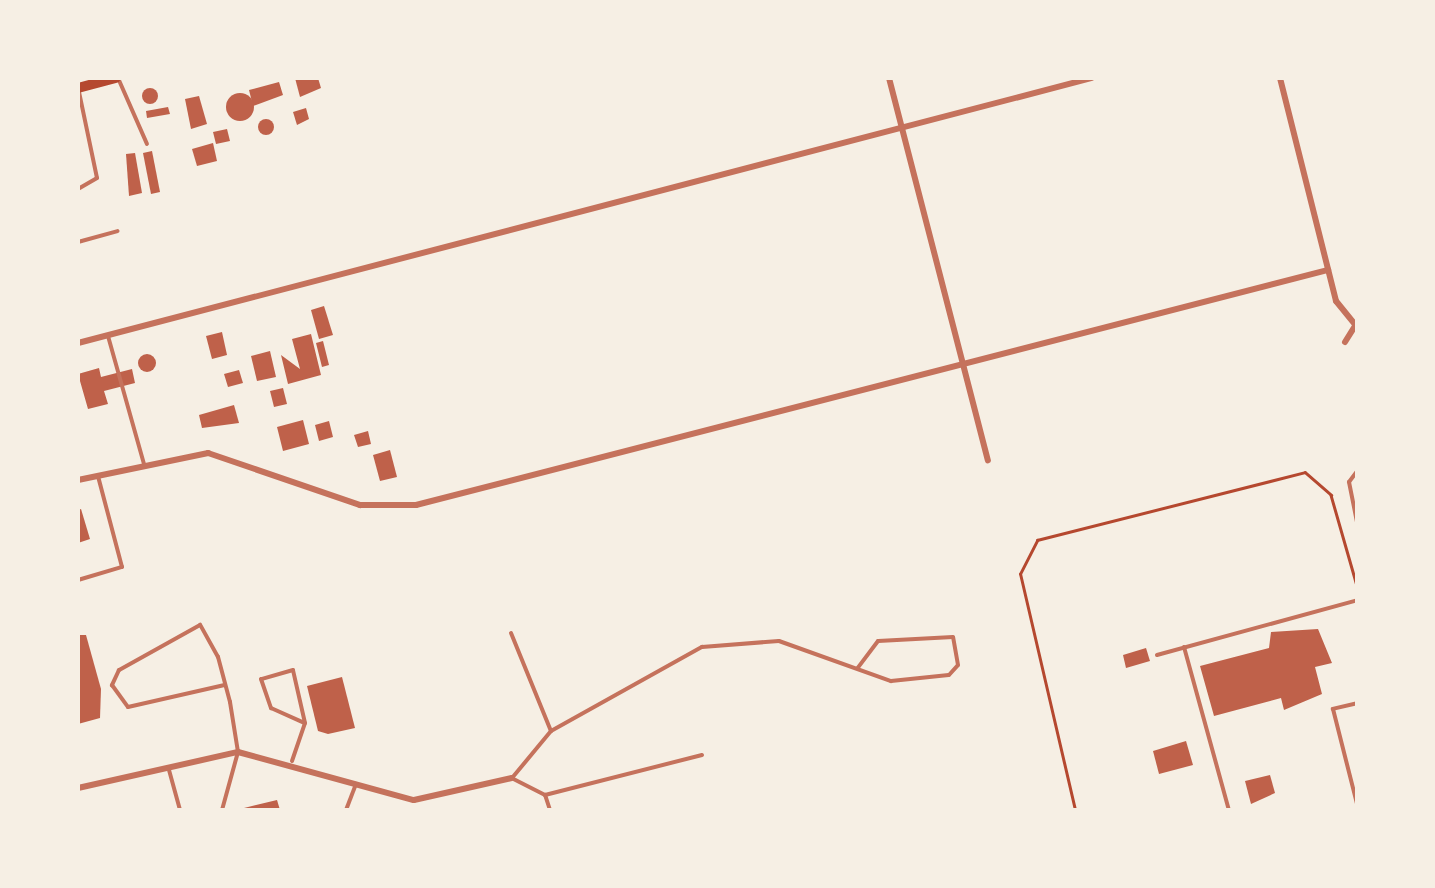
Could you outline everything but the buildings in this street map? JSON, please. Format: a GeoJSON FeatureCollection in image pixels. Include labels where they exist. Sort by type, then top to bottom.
{"type":"FeatureCollection","features":[{"type":"Feature","properties":{"kind":"main road"},"geometry":{"type":"LineString","coordinates":[[78,88],[117,78]]}},
{"type":"Feature","properties":{"kind":"street"},"geometry":{"type":"LineString","coordinates":[[889,78],[988,460]]}},
{"type":"Feature","properties":{"kind":"street"},"geometry":{"type":"LineString","coordinates":[[78,343],[1092,78]]}},
{"type":"Feature","properties":{"kind":"street"},"geometry":{"type":"LineString","coordinates":[[1280,78],[1328,270],[1356,327],[1345,342]]}},
{"type":"Feature","properties":{"kind":"street"},"geometry":{"type":"LineString","coordinates":[[78,480],[208,453],[360,505],[416,505],[1328,270]]}},
{"type":"Feature","properties":{"kind":"street"},"geometry":{"type":"LineString","coordinates":[[78,788],[238,752],[292,761],[414,800],[512,778]]}},
{"type":"Feature","properties":{"kind":"lane"},"geometry":{"type":"LineString","coordinates":[[117,78],[147,144]]}},
{"type":"Feature","properties":{"kind":"lane"},"geometry":{"type":"LineString","coordinates":[[78,88],[97,178],[78,189]]}},
{"type":"Feature","properties":{"kind":"lane"},"geometry":{"type":"LineString","coordinates":[[78,242],[118,231]]}},
{"type":"Feature","properties":{"kind":"lane"},"geometry":{"type":"LineString","coordinates":[[108,336],[144,464]]}},
{"type":"Feature","properties":{"kind":"lane"},"geometry":{"type":"LineString","coordinates":[[1358,470],[1349,482],[1358,527]]}},
{"type":"Feature","properties":{"kind":"lane"},"geometry":{"type":"LineString","coordinates":[[78,580],[122,567],[98,476]]}},
{"type":"Feature","properties":{"kind":"lane"},"geometry":{"type":"LineString","coordinates":[[1158,654],[1358,600]]}},
{"type":"Feature","properties":{"kind":"lane"},"geometry":{"type":"LineString","coordinates":[[222,810],[238,752],[225,685],[200,625],[120,670],[112,685],[128,707],[225,685]]}},
{"type":"Feature","properties":{"kind":"lane"},"geometry":{"type":"LineString","coordinates":[[511,633],[550,731]]}},
{"type":"Feature","properties":{"kind":"lane"},"geometry":{"type":"LineString","coordinates":[[702,755],[545,795],[512,778],[550,731],[724,640],[805,646],[891,682],[949,675],[958,665],[953,637],[878,641],[858,668]]}},
{"type":"Feature","properties":{"kind":"lane"},"geometry":{"type":"LineString","coordinates":[[1184,647],[1229,810]]}},
{"type":"Feature","properties":{"kind":"lane"},"geometry":{"type":"LineString","coordinates":[[292,761],[305,723],[293,670],[262,679],[271,708],[305,723]]}},
{"type":"Feature","properties":{"kind":"lane"},"geometry":{"type":"LineString","coordinates":[[1358,704],[1333,710],[1358,808]]}},
{"type":"Feature","properties":{"kind":"lane"},"geometry":{"type":"LineString","coordinates":[[168,766],[180,810]]}},
{"type":"Feature","properties":{"kind":"lane"},"geometry":{"type":"LineString","coordinates":[[346,810],[356,784]]}},
{"type":"Feature","properties":{"kind":"lane"},"geometry":{"type":"LineString","coordinates":[[545,795],[550,810]]}},
{"type":"Feature","properties":{"kind":"path"},"geometry":{"type":"LineString","coordinates":[[1076,810],[1020,574],[1037,540],[1305,472],[1331,495],[1358,590]]}}]}
